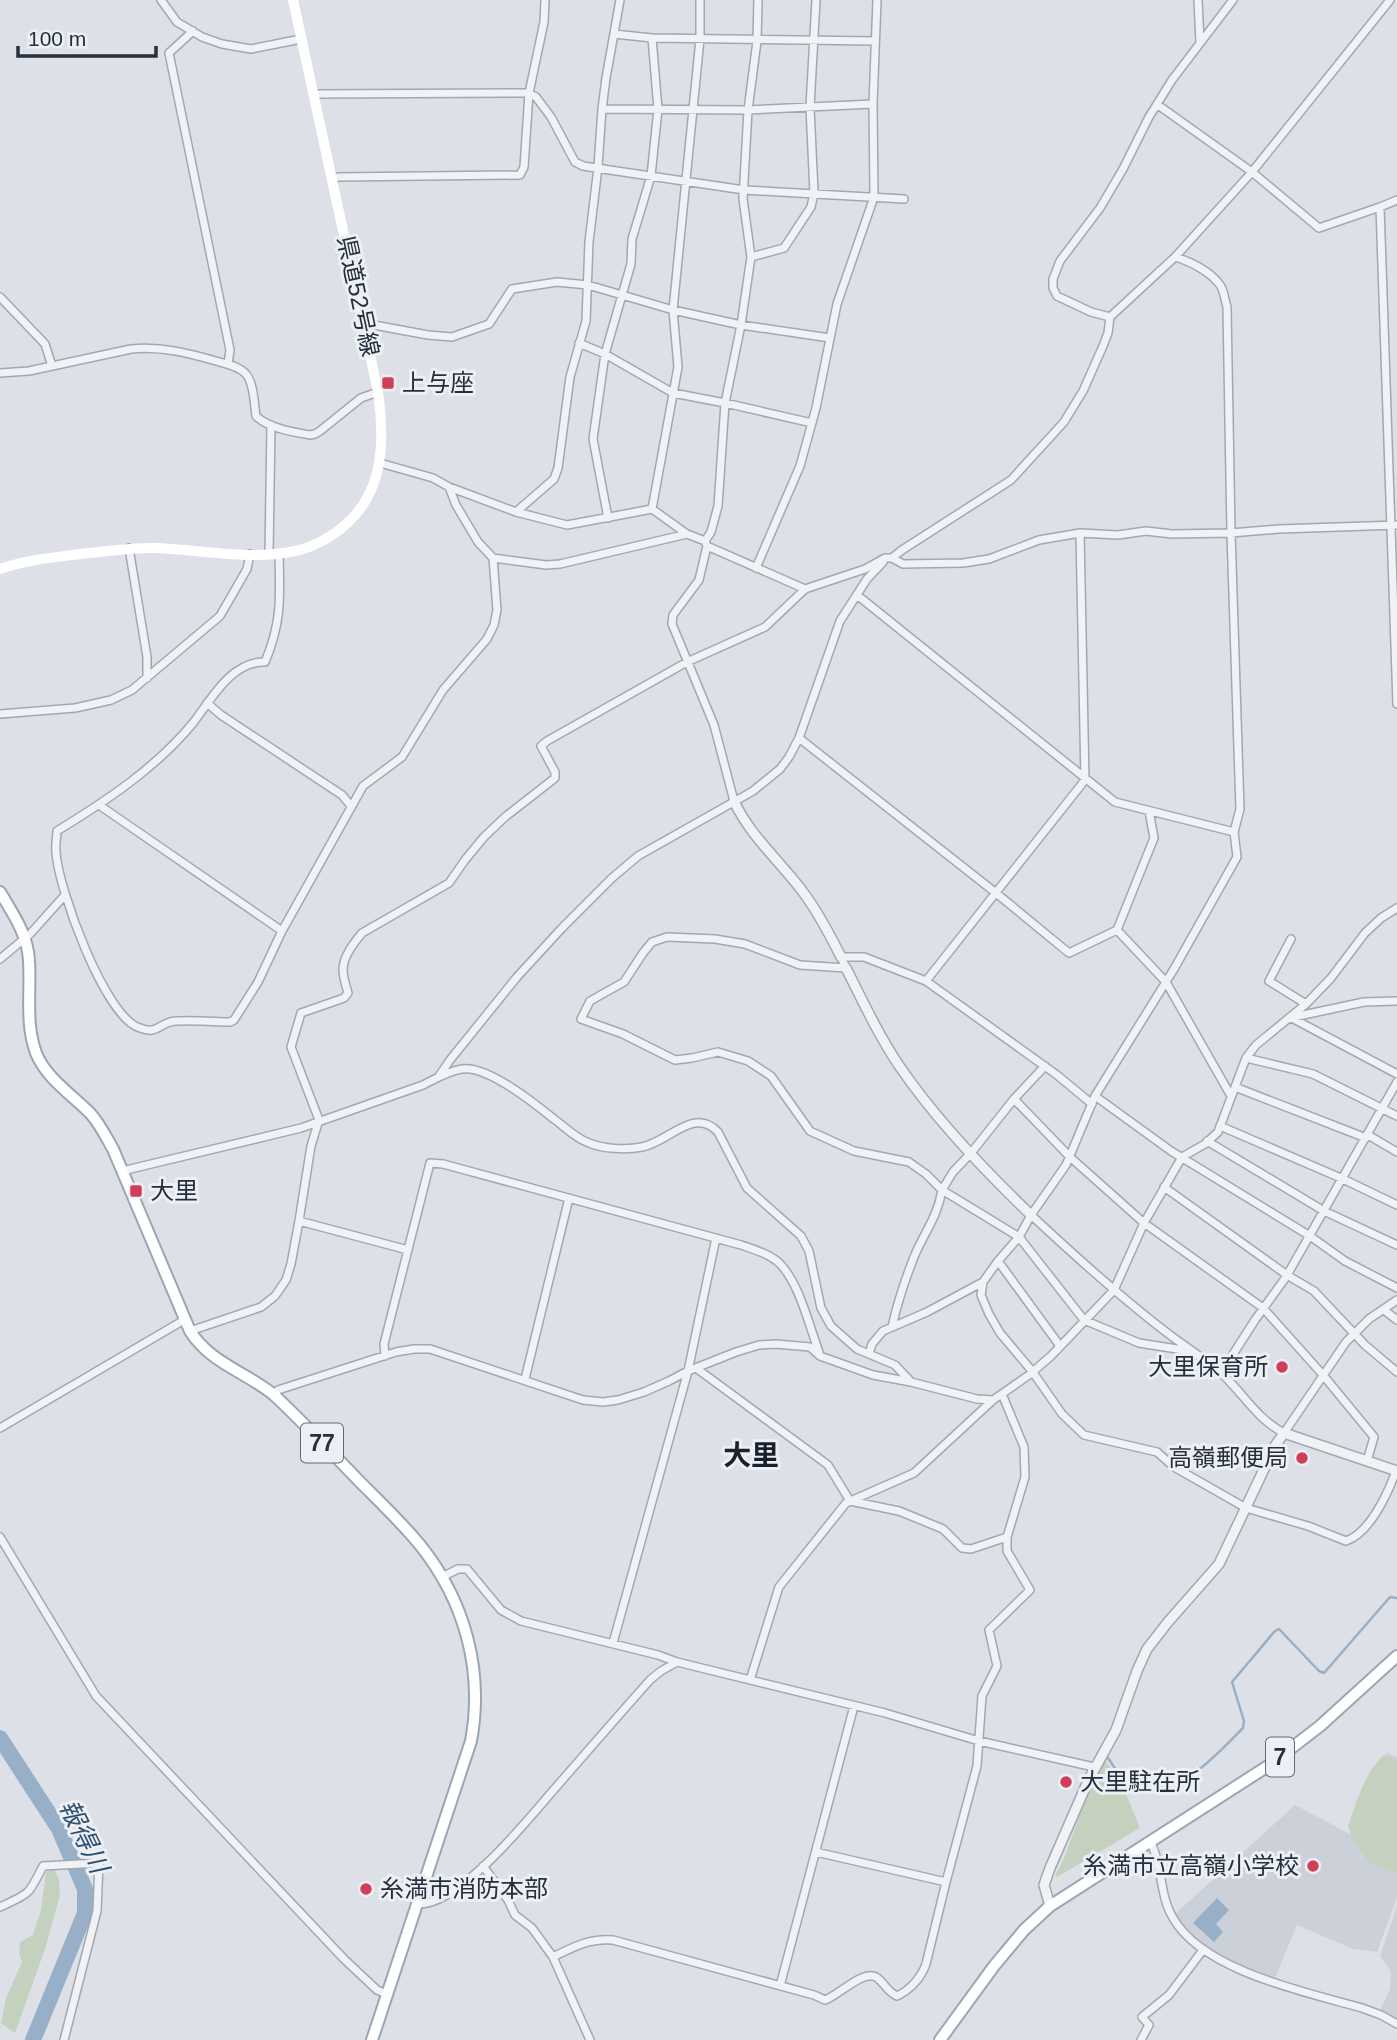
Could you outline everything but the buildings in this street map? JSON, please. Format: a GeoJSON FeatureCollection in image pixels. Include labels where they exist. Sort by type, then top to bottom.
{"type":"FeatureCollection","features":[{"type":"Feature","properties":{"kind":"main road","name":"県道52号線"},"geometry":{"type":"LineString","coordinates":[[0,569],[38,559],[129,548],[274,554],[314,545],[347,524],[364,505],[380,463],[382,418],[293,0]]}},
{"type":"Feature","properties":{"kind":"main road","name":"77"},"geometry":{"type":"LineString","coordinates":[[0,892],[25,937],[30,960],[30,1025],[37,1056],[49,1074],[97,1122],[113,1149],[184,1320],[196,1341],[213,1357],[258,1382],[275,1395],[411,1535],[442,1577],[459,1612],[470,1646],[475,1679],[476,1709],[468,1755],[372,2040]]}},
{"type":"Feature","properties":{"kind":"main road","name":"7"},"geometry":{"type":"LineString","coordinates":[[940,2040],[994,1966],[1024,1930],[1050,1906],[1268,1766],[1320,1726],[1397,1656]]}},
{"type":"Feature","properties":{"kind":"street"},"geometry":{"type":"LineString","coordinates":[[161,0],[177,22],[201,37],[222,44],[251,48],[301,39]]}},
{"type":"Feature","properties":{"kind":"street"},"geometry":{"type":"LineString","coordinates":[[333,179],[520,175],[524,167],[529,93],[544,22],[545,0]]}},
{"type":"Feature","properties":{"kind":"street"},"geometry":{"type":"LineString","coordinates":[[516,512],[551,482],[560,457],[570,377],[586,321],[589,242],[602,109],[620,0]]}},
{"type":"Feature","properties":{"kind":"street"},"geometry":{"type":"LineString","coordinates":[[652,509],[678,367],[673,310],[701,39],[700,0]]}},
{"type":"Feature","properties":{"kind":"street"},"geometry":{"type":"LineString","coordinates":[[758,0],[744,190],[751,257],[726,403],[718,506],[706,543],[699,580],[673,615],[672,624],[714,725],[734,801],[750,830],[813,906],[900,1067],[971,1153],[1031,1215],[1114,1290],[1221,1373],[1266,1422],[1284,1433],[1396,1471],[1376,1512],[1363,1530],[1349,1541],[1246,1508],[1174,1467],[1157,1452],[1084,1435],[1062,1414],[1032,1371],[1000,1334],[981,1295],[983,1282]]}},
{"type":"Feature","properties":{"kind":"street"},"geometry":{"type":"LineString","coordinates":[[751,257],[784,248],[811,207],[814,194],[810,107],[816,0]]}},
{"type":"Feature","properties":{"kind":"street"},"geometry":{"type":"LineString","coordinates":[[756,568],[800,466],[812,423],[837,304],[874,197],[873,104],[877,0]]}},
{"type":"Feature","properties":{"kind":"street"},"geometry":{"type":"LineString","coordinates":[[1198,0],[1200,43]]}},
{"type":"Feature","properties":{"kind":"street"},"geometry":{"type":"LineString","coordinates":[[1110,317],[1091,312],[1057,296],[1053,288],[1060,261],[1106,199],[1172,80],[1233,0]]}},
{"type":"Feature","properties":{"kind":"street"},"geometry":{"type":"LineString","coordinates":[[190,1331],[261,1307],[282,1289],[289,1272],[311,1146],[319,1120],[291,1047],[301,1013],[344,998],[348,993],[344,962],[352,945],[362,933],[449,883],[484,837],[555,778],[555,772],[541,746],[687,662],[765,627],[805,589],[865,569],[888,558],[1010,480],[1064,422],[1083,391],[1108,333],[1110,317],[1175,257],[1252,172],[1390,0]]}},
{"type":"Feature","properties":{"kind":"street"},"geometry":{"type":"LineString","coordinates":[[193,31],[169,53],[230,350],[228,364]]}},
{"type":"Feature","properties":{"kind":"street"},"geometry":{"type":"LineString","coordinates":[[614,34],[652,38],[757,41],[875,41]]}},
{"type":"Feature","properties":{"kind":"street"},"geometry":{"type":"LineString","coordinates":[[608,518],[593,439],[605,354],[631,264],[632,239],[651,176],[658,109],[652,38]]}},
{"type":"Feature","properties":{"kind":"street"},"geometry":{"type":"LineString","coordinates":[[314,94],[529,93],[536,97],[551,117],[575,162],[583,166],[744,190],[904,199]]}},
{"type":"Feature","properties":{"kind":"street"},"geometry":{"type":"LineString","coordinates":[[602,109],[748,110],[873,104]]}},
{"type":"Feature","properties":{"kind":"street"},"geometry":{"type":"LineString","coordinates":[[1158,104],[1252,172],[1319,228],[1397,200]]}},
{"type":"Feature","properties":{"kind":"street"},"geometry":{"type":"LineString","coordinates":[[1380,207],[1394,525],[1397,704]]}},
{"type":"Feature","properties":{"kind":"street"},"geometry":{"type":"LineString","coordinates":[[869,1354],[872,1344],[883,1331],[927,1312],[983,1282],[1019,1237],[1066,1165],[1093,1100],[1166,982],[1237,857],[1234,832],[1240,808],[1227,307],[1220,285],[1206,272],[1175,257]]}},
{"type":"Feature","properties":{"kind":"street"},"geometry":{"type":"LineString","coordinates":[[363,323],[452,337],[489,324],[512,289],[557,282],[588,285],[673,310],[741,325],[830,338]]}},
{"type":"Feature","properties":{"kind":"street"},"geometry":{"type":"LineString","coordinates":[[0,298],[45,344],[52,366]]}},
{"type":"Feature","properties":{"kind":"street"},"geometry":{"type":"LineString","coordinates":[[579,343],[605,354],[673,393],[812,423]]}},
{"type":"Feature","properties":{"kind":"street"},"geometry":{"type":"LineString","coordinates":[[0,373],[29,371],[122,351],[147,348],[183,351],[244,371],[250,383],[256,416],[261,421],[315,435],[362,398],[378,392]]}},
{"type":"Feature","properties":{"kind":"street"},"geometry":{"type":"LineString","coordinates":[[271,425],[274,554],[281,605],[276,634],[265,662],[254,662],[245,666],[221,686],[175,743],[138,776],[57,831],[56,851],[65,895],[96,973],[111,1002],[122,1016],[140,1028],[157,1030],[170,1022],[234,1020],[266,967],[282,931],[363,786],[402,757],[443,690],[487,639],[497,610],[493,558],[478,542],[456,505],[449,487]]}},
{"type":"Feature","properties":{"kind":"street"},"geometry":{"type":"LineString","coordinates":[[380,463],[433,478],[449,487],[516,512],[567,525],[652,509],[687,534],[805,589]]}},
{"type":"Feature","properties":{"kind":"street"},"geometry":{"type":"LineString","coordinates":[[888,558],[903,564],[963,564],[989,559],[1039,540],[1080,533],[1231,533],[1394,525]]}},
{"type":"Feature","properties":{"kind":"street"},"geometry":{"type":"LineString","coordinates":[[926,981],[1086,780],[1080,533]]}},
{"type":"Feature","properties":{"kind":"street"},"geometry":{"type":"LineString","coordinates":[[493,558],[546,565],[560,564],[687,534]]}},
{"type":"Feature","properties":{"kind":"street"},"geometry":{"type":"LineString","coordinates":[[129,548],[147,657],[147,678]]}},
{"type":"Feature","properties":{"kind":"street"},"geometry":{"type":"LineString","coordinates":[[0,714],[75,708],[111,700],[132,690],[220,616],[247,569],[250,554]]}},
{"type":"Feature","properties":{"kind":"street"},"geometry":{"type":"LineString","coordinates":[[439,1076],[517,976],[612,878],[638,856],[753,791],[780,769],[799,738],[840,621],[867,579],[888,558]]}},
{"type":"Feature","properties":{"kind":"street"},"geometry":{"type":"LineString","coordinates":[[857,595],[1115,802],[1234,832]]}},
{"type":"Feature","properties":{"kind":"street"},"geometry":{"type":"LineString","coordinates":[[207,704],[342,795],[351,806]]}},
{"type":"Feature","properties":{"kind":"street"},"geometry":{"type":"LineString","coordinates":[[799,738],[1069,953],[1116,930],[1154,838],[1149,811]]}},
{"type":"Feature","properties":{"kind":"street"},"geometry":{"type":"LineString","coordinates":[[99,805],[282,931]]}},
{"type":"Feature","properties":{"kind":"street"},"geometry":{"type":"LineString","coordinates":[[0,959],[65,895]]}},
{"type":"Feature","properties":{"kind":"street"},"geometry":{"type":"LineString","coordinates":[[750,1680],[779,1587],[846,1503],[914,1473],[993,1400],[1060,1346],[1114,1290],[1144,1223],[1182,1157],[1218,1132],[1246,1058],[1255,1045],[1306,1004],[1331,978],[1365,933],[1397,908]]}},
{"type":"Feature","properties":{"kind":"street"},"geometry":{"type":"LineString","coordinates":[[1116,930],[1166,982],[1231,1096]]}},
{"type":"Feature","properties":{"kind":"street"},"geometry":{"type":"LineString","coordinates":[[846,968],[800,965],[745,944],[715,939],[667,937],[652,942],[624,982],[590,1001],[581,1018],[623,1034],[675,1060],[718,1052],[748,1061],[771,1076],[810,1131],[854,1151],[909,1162],[942,1190],[1019,1237],[1084,1320],[1139,1343],[1193,1351]]}},
{"type":"Feature","properties":{"kind":"street"},"geometry":{"type":"LineString","coordinates":[[1291,939],[1269,981],[1306,1004]]}},
{"type":"Feature","properties":{"kind":"street"},"geometry":{"type":"LineString","coordinates":[[841,957],[863,957],[926,981],[1093,1100],[1310,1236],[1345,1261],[1397,1287]]}},
{"type":"Feature","properties":{"kind":"street"},"geometry":{"type":"LineString","coordinates":[[1290,1017],[1364,1002],[1397,1001]]}},
{"type":"Feature","properties":{"kind":"street"},"geometry":{"type":"LineString","coordinates":[[1290,1017],[1397,1074]]}},
{"type":"Feature","properties":{"kind":"street"},"geometry":{"type":"LineString","coordinates":[[1246,1058],[1313,1074],[1397,1116]]}},
{"type":"Feature","properties":{"kind":"street"},"geometry":{"type":"LineString","coordinates":[[892,1327],[914,1256],[939,1206],[942,1190],[953,1172],[1014,1098],[1045,1066]]}},
{"type":"Feature","properties":{"kind":"street"},"geometry":{"type":"LineString","coordinates":[[122,1171],[301,1128],[462,1069],[488,1073],[540,1107],[578,1138],[600,1146],[642,1147],[695,1122],[706,1122],[711,1124],[726,1146],[747,1188],[802,1236],[809,1251],[825,1318],[842,1338],[857,1349],[895,1364],[911,1382]]}},
{"type":"Feature","properties":{"kind":"street"},"geometry":{"type":"LineString","coordinates":[[1221,1373],[1287,1275],[1397,1082]]}},
{"type":"Feature","properties":{"kind":"street"},"geometry":{"type":"LineString","coordinates":[[1235,1087],[1367,1136],[1397,1152]]}},
{"type":"Feature","properties":{"kind":"street"},"geometry":{"type":"LineString","coordinates":[[1014,1098],[1070,1157],[1144,1223],[1263,1308],[1374,1437],[1367,1461]]}},
{"type":"Feature","properties":{"kind":"street"},"geometry":{"type":"LineString","coordinates":[[1220,1126],[1397,1205]]}},
{"type":"Feature","properties":{"kind":"street"},"geometry":{"type":"LineString","coordinates":[[1207,1142],[1324,1210],[1397,1245]]}},
{"type":"Feature","properties":{"kind":"street"},"geometry":{"type":"LineString","coordinates":[[385,1356],[384,1344],[430,1163],[443,1164],[569,1198],[762,1253],[777,1261],[787,1273],[799,1297],[820,1356]]}},
{"type":"Feature","properties":{"kind":"street"},"geometry":{"type":"LineString","coordinates":[[1164,1187],[1287,1275],[1314,1291],[1365,1345],[1397,1371]]}},
{"type":"Feature","properties":{"kind":"street"},"geometry":{"type":"LineString","coordinates":[[525,1379],[569,1198]]}},
{"type":"Feature","properties":{"kind":"street"},"geometry":{"type":"LineString","coordinates":[[299,1221],[408,1250]]}},
{"type":"Feature","properties":{"kind":"street"},"geometry":{"type":"LineString","coordinates":[[613,1643],[692,1369],[716,1238]]}},
{"type":"Feature","properties":{"kind":"street"},"geometry":{"type":"LineString","coordinates":[[998,1261],[1060,1346]]}},
{"type":"Feature","properties":{"kind":"street"},"geometry":{"type":"LineString","coordinates":[[1050,1906],[1044,1885],[1049,1868],[1094,1767],[1116,1730],[1147,1649],[1219,1564],[1275,1446],[1322,1375],[1354,1333],[1397,1300]]}},
{"type":"Feature","properties":{"kind":"street"},"geometry":{"type":"LineString","coordinates":[[1384,1310],[1397,1321]]}},
{"type":"Feature","properties":{"kind":"street"},"geometry":{"type":"LineString","coordinates":[[0,1428],[184,1320]]}},
{"type":"Feature","properties":{"kind":"street"},"geometry":{"type":"LineString","coordinates":[[275,1395],[278,1390],[385,1356],[414,1349],[430,1349],[583,1400],[610,1402],[644,1392],[692,1369],[748,1348],[790,1345],[810,1347],[820,1356],[873,1375],[977,1399],[993,1400]]}},
{"type":"Feature","properties":{"kind":"street"},"geometry":{"type":"LineString","coordinates":[[692,1369],[828,1465],[850,1501],[899,1511],[943,1529],[962,1548],[971,1549],[1007,1537]]}},
{"type":"Feature","properties":{"kind":"street"},"geometry":{"type":"LineString","coordinates":[[554,1957],[588,1941],[612,1940],[825,2000],[869,1975],[897,1996],[914,1983],[923,1971],[977,1766],[982,1696],[997,1666],[989,1630],[1030,1590],[1007,1551],[1007,1537],[1025,1477],[1024,1447],[1002,1394]]}},
{"type":"Feature","properties":{"kind":"street"},"geometry":{"type":"LineString","coordinates":[[0,1537],[96,1696],[344,1959],[377,1990],[387,1994]]}},
{"type":"Feature","properties":{"kind":"street"},"geometry":{"type":"LineString","coordinates":[[442,1577],[458,1569],[467,1569],[501,1610],[521,1621],[886,1713],[979,1741],[1094,1767]]}},
{"type":"Feature","properties":{"kind":"street"},"geometry":{"type":"LineString","coordinates":[[418,1904],[435,1901],[444,1896],[483,1866],[533,1815],[650,1680],[677,1662]]}},
{"type":"Feature","properties":{"kind":"street"},"geometry":{"type":"LineString","coordinates":[[780,1986],[854,1706]]}},
{"type":"Feature","properties":{"kind":"street"},"geometry":{"type":"LineString","coordinates":[[1150,1841],[1157,1853],[1171,1915],[1181,1931],[1203,1950],[1240,1970],[1363,2008],[1397,2024]]}},
{"type":"Feature","properties":{"kind":"street"},"geometry":{"type":"LineString","coordinates":[[816,1853],[946,1882]]}},
{"type":"Feature","properties":{"kind":"street"},"geometry":{"type":"LineString","coordinates":[[0,1907],[27,1895],[43,1866],[99,1863],[97,1911],[64,2040]]}},
{"type":"Feature","properties":{"kind":"street"},"geometry":{"type":"LineString","coordinates":[[483,1866],[508,1899],[515,1915],[532,1928],[554,1957],[590,2040]]}},
{"type":"Feature","properties":{"kind":"street"},"geometry":{"type":"LineString","coordinates":[[1141,2040],[1149,2025],[1142,2017],[1169,1995],[1203,1950]]}},
{"type":"Feature","properties":{"kind":"shaded area","name":"糸満市立高嶺小学校"},"geometry":{"type":"Polygon","coordinates":[[[1387,1753],[1397,1757],[1397,1898],[1377,1952],[1353,1949],[1297,1925],[1275,1978],[1233,1962],[1186,1931],[1175,1914],[1295,1805],[1350,1834],[1387,1753]]]}},
{"type":"Feature","properties":{"kind":"shaded area"},"geometry":{"type":"Polygon","coordinates":[[[1397,1906],[1397,2020],[1380,2010],[1390,1989],[1391,1972],[1380,1956],[1397,1906]]]}},
{"type":"Feature","properties":{"kind":"green space"},"geometry":{"type":"Polygon","coordinates":[[[1384,1755],[1397,1761],[1395,1873],[1369,1862],[1354,1842],[1348,1826],[1366,1779],[1384,1755]]]}},
{"type":"Feature","properties":{"kind":"green space"},"geometry":{"type":"Polygon","coordinates":[[[1104,1759],[1121,1782],[1140,1828],[1057,1877],[1055,1875],[1104,1759]]]}},
{"type":"Feature","properties":{"kind":"green space"},"geometry":{"type":"Polygon","coordinates":[[[54,1868],[59,1880],[60,1895],[46,1946],[15,2033],[1,2023],[6,1998],[22,1962],[19,1954],[20,1942],[33,1935],[41,1910],[46,1872],[54,1868]]]}},
{"type":"Feature","properties":{"kind":"water"},"geometry":{"type":"Polygon","coordinates":[[[1217,1898],[1229,1910],[1216,1924],[1223,1932],[1214,1942],[1193,1923],[1217,1898]]]}},
{"type":"Feature","properties":{"kind":"waterway"},"geometry":{"type":"LineString","coordinates":[[1106,1756],[1123,1780],[1133,1786],[1157,1788],[1185,1779],[1210,1760],[1243,1728],[1244,1721],[1232,1682],[1275,1631],[1279,1629],[1324,1673],[1390,1597],[1397,1598]]}},
{"type":"Feature","properties":{"kind":"waterway","name":"報得川"},"geometry":{"type":"LineString","coordinates":[[0,1738],[59,1829],[85,1889],[85,1913],[33,2040]]}},
{"type":"Feature","properties":{"kind":"place","name":"上与座"},"geometry":{"type":"Point","coordinates":[388,383]}},
{"type":"Feature","properties":{"kind":"place","name":"大里"},"geometry":{"type":"Point","coordinates":[136,1191]}},
{"type":"Feature","properties":{"kind":"place","name":"大里保育所"},"geometry":{"type":"Point","coordinates":[1282,1367]}},
{"type":"Feature","properties":{"kind":"place","name":"高嶺郵便局"},"geometry":{"type":"Point","coordinates":[1302,1458]}},
{"type":"Feature","properties":{"kind":"place","name":"大里駐在所"},"geometry":{"type":"Point","coordinates":[1066,1782]}},
{"type":"Feature","properties":{"kind":"place","name":"糸満市立高嶺小学校"},"geometry":{"type":"Point","coordinates":[1313,1866]}},
{"type":"Feature","properties":{"kind":"place","name":"糸満市消防本部"},"geometry":{"type":"Point","coordinates":[366,1889]}},
{"type":"Feature","properties":{"kind":"district","name":"大里"},"geometry":{"type":"Point","coordinates":[751,1455]}}]}
